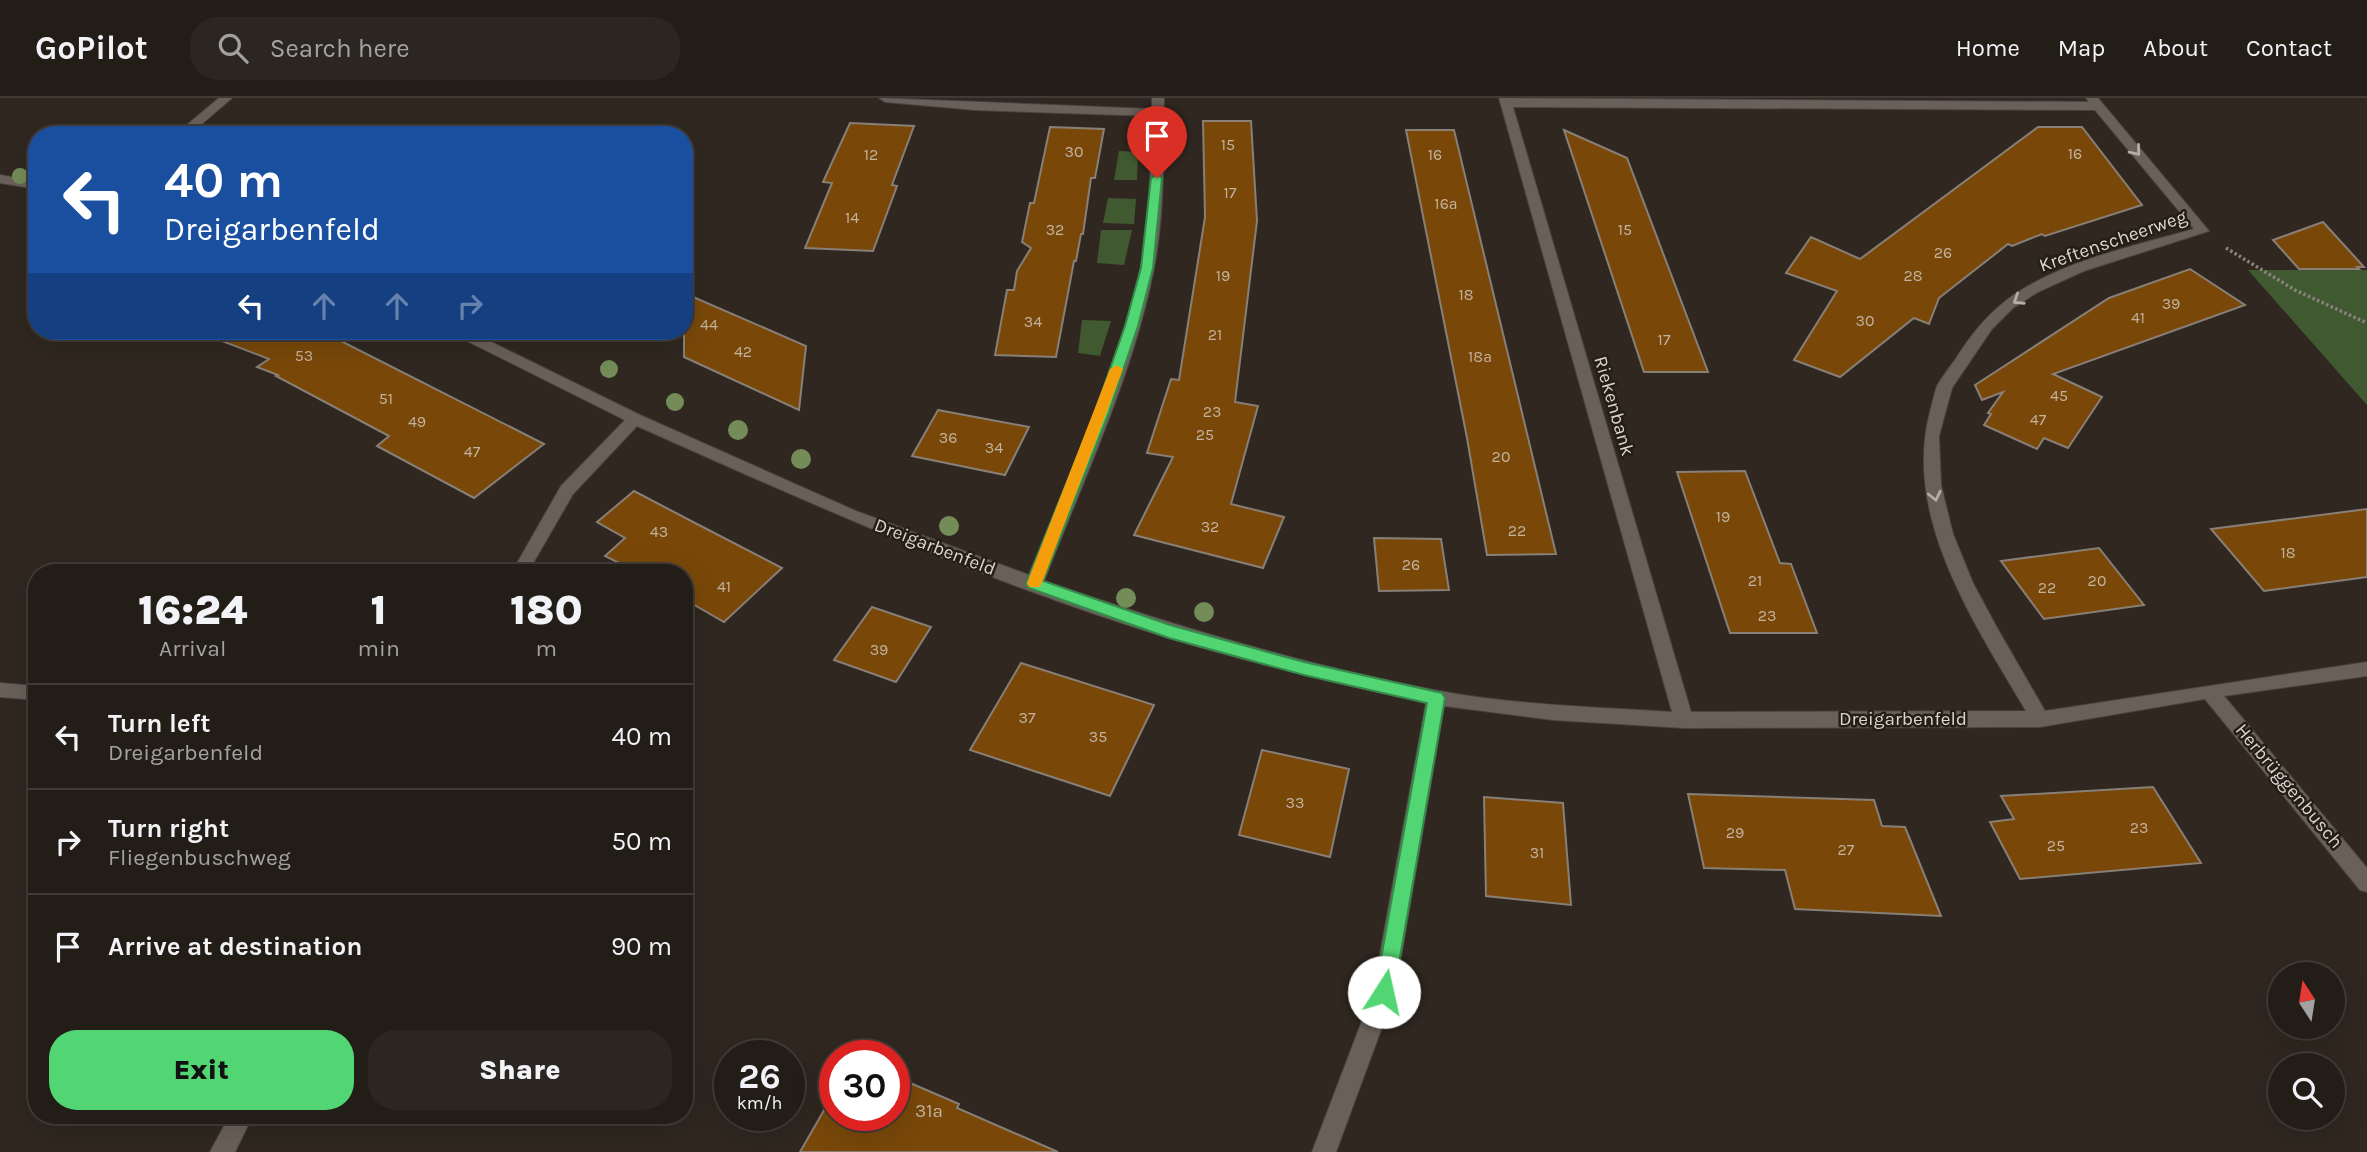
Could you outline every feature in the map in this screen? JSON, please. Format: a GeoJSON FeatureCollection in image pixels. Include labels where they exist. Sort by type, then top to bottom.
{"type":"FeatureCollection","features":[{"type":"Feature","properties":{"kind":"street"},"geometry":{"type":"LineString","coordinates":[[192,126],[226,98]]}},
{"type":"Feature","properties":{"kind":"street"},"geometry":{"type":"LineString","coordinates":[[885,98],[975,106],[1158,106],[1156,200],[1147,268],[1132,326],[1102,412],[1034,584]]}},
{"type":"Feature","properties":{"kind":"street","name":"Riekenbank"},"geometry":{"type":"LineString","coordinates":[[1586,101],[1505,101],[1684,720]]}},
{"type":"Feature","properties":{"kind":"street","name":"Kreftenscheerweg"},"geometry":{"type":"LineString","coordinates":[[1586,101],[1688,105],[2096,102],[2202,231],[2060,277],[2014,301],[1963,353],[1947,379],[1933,420],[1930,474],[1944,535],[1969,595],[2040,719]]}},
{"type":"Feature","properties":{"kind":"street"},"geometry":{"type":"LineString","coordinates":[[0,180],[28,183]]}},
{"type":"Feature","properties":{"kind":"street","name":"Dreigarbenfeld"},"geometry":{"type":"LineString","coordinates":[[476,340],[635,419],[850,514],[1034,584],[1169,631],[1304,668],[1436,698],[1553,712],[1684,720],[2040,719],[2209,691],[2367,669]]}},
{"type":"Feature","properties":{"kind":"street"},"geometry":{"type":"LineString","coordinates":[[525,564],[567,490],[635,419]]}},
{"type":"Feature","properties":{"kind":"street"},"geometry":{"type":"LineString","coordinates":[[0,690],[28,692]]}},
{"type":"Feature","properties":{"kind":"street","name":"Herbrüggenbusch"},"geometry":{"type":"LineString","coordinates":[[2209,691],[2367,883]]}},
{"type":"Feature","properties":{"kind":"street"},"geometry":{"type":"LineString","coordinates":[[1324,1152],[1384,992],[1436,698]]}},
{"type":"Feature","properties":{"kind":"street"},"geometry":{"type":"LineString","coordinates":[[222,1152],[237,1124]]}},
{"type":"Feature","properties":{"kind":"path"},"geometry":{"type":"LineString","coordinates":[[2202,231],[2257,269],[2326,307],[2367,323]]}},
{"type":"Feature","properties":{"kind":"green space"},"geometry":{"type":"Polygon","coordinates":[[[1119,151],[1138,152],[1137,180],[1114,180],[1119,151]]]}},
{"type":"Feature","properties":{"kind":"green space"},"geometry":{"type":"Polygon","coordinates":[[[1108,198],[1136,199],[1134,224],[1103,223],[1108,198]]]}},
{"type":"Feature","properties":{"kind":"green space"},"geometry":{"type":"Polygon","coordinates":[[[1101,230],[1132,230],[1124,265],[1097,263],[1101,230]]]}},
{"type":"Feature","properties":{"kind":"green space"},"geometry":{"type":"Polygon","coordinates":[[[2248,270],[2367,270],[2367,405],[2248,270]]]}},
{"type":"Feature","properties":{"kind":"green space"},"geometry":{"type":"Polygon","coordinates":[[[1082,320],[1111,321],[1100,356],[1078,353],[1082,320]]]}},
{"type":"Feature","properties":{"kind":"building"},"geometry":{"type":"Polygon","coordinates":[[[1203,121],[1251,121],[1257,221],[1235,402],[1258,406],[1231,504],[1284,517],[1263,568],[1134,535],[1173,457],[1147,453],[1171,379],[1179,380],[1205,217],[1203,121]]]}},
{"type":"Feature","properties":{"kind":"building"},"geometry":{"type":"Polygon","coordinates":[[[850,123],[914,126],[892,185],[897,186],[873,251],[805,248],[832,183],[823,182],[850,123]]]}},
{"type":"Feature","properties":{"kind":"building"},"geometry":{"type":"Polygon","coordinates":[[[1050,127],[1104,129],[1095,178],[1091,178],[1083,234],[1074,261],[1056,357],[995,355],[1007,290],[1014,290],[1017,271],[1031,248],[1022,242],[1030,203],[1034,203],[1050,127]]]}},
{"type":"Feature","properties":{"kind":"building"},"geometry":{"type":"Polygon","coordinates":[[[2038,127],[2082,127],[2142,205],[2045,236],[2042,234],[2012,246],[2008,244],[1939,298],[1929,324],[1914,318],[1840,377],[1794,360],[1837,291],[1786,273],[1811,237],[1860,259],[2038,127]]]}},
{"type":"Feature","properties":{"kind":"building"},"geometry":{"type":"Polygon","coordinates":[[[1406,130],[1454,130],[1556,554],[1487,555],[1467,438],[1406,130]]]}},
{"type":"Feature","properties":{"kind":"building"},"geometry":{"type":"Polygon","coordinates":[[[1564,130],[1627,158],[1708,372],[1644,372],[1564,130]]]}},
{"type":"Feature","properties":{"kind":"building"},"geometry":{"type":"Polygon","coordinates":[[[2323,222],[2364,267],[2299,269],[2273,240],[2323,222]]]}},
{"type":"Feature","properties":{"kind":"building"},"geometry":{"type":"Polygon","coordinates":[[[2190,269],[2245,305],[2053,374],[2102,397],[2068,448],[2044,438],[2037,449],[1984,425],[1991,414],[1988,413],[2003,392],[1982,400],[1975,385],[2109,298],[2190,269]]]}},
{"type":"Feature","properties":{"kind":"building"},"geometry":{"type":"Polygon","coordinates":[[[693,297],[806,346],[799,410],[684,357],[684,340],[693,340],[693,297]]]}},
{"type":"Feature","properties":{"kind":"building"},"geometry":{"type":"Polygon","coordinates":[[[219,340],[339,340],[544,444],[474,498],[377,446],[389,436],[276,376],[278,375],[257,367],[269,359],[219,340]]]}},
{"type":"Feature","properties":{"kind":"building"},"geometry":{"type":"Polygon","coordinates":[[[938,410],[1029,427],[1005,475],[912,456],[938,410]]]}},
{"type":"Feature","properties":{"kind":"building"},"geometry":{"type":"Polygon","coordinates":[[[1745,471],[1780,563],[1791,564],[1817,633],[1730,633],[1677,472],[1745,471]]]}},
{"type":"Feature","properties":{"kind":"building"},"geometry":{"type":"Polygon","coordinates":[[[634,491],[782,568],[724,622],[693,604],[693,564],[621,564],[605,556],[625,538],[597,522],[634,491]]]}},
{"type":"Feature","properties":{"kind":"building"},"geometry":{"type":"Polygon","coordinates":[[[2367,509],[2367,577],[2264,591],[2211,529],[2367,509]]]}},
{"type":"Feature","properties":{"kind":"building"},"geometry":{"type":"Polygon","coordinates":[[[1374,538],[1441,539],[1449,590],[1379,591],[1374,538]]]}},
{"type":"Feature","properties":{"kind":"building"},"geometry":{"type":"Polygon","coordinates":[[[2099,548],[2144,605],[2044,619],[2001,561],[2099,548]]]}},
{"type":"Feature","properties":{"kind":"building"},"geometry":{"type":"Polygon","coordinates":[[[872,607],[931,627],[896,682],[834,660],[872,607]]]}},
{"type":"Feature","properties":{"kind":"building"},"geometry":{"type":"Polygon","coordinates":[[[1021,663],[1154,705],[1110,796],[970,750],[1021,663]]]}},
{"type":"Feature","properties":{"kind":"building"},"geometry":{"type":"Polygon","coordinates":[[[1262,750],[1349,769],[1330,857],[1239,835],[1262,750]]]}},
{"type":"Feature","properties":{"kind":"building"},"geometry":{"type":"Polygon","coordinates":[[[2153,787],[2201,863],[2020,879],[1990,822],[2014,819],[2001,796],[2153,787]]]}},
{"type":"Feature","properties":{"kind":"building"},"geometry":{"type":"Polygon","coordinates":[[[1688,794],[1874,800],[1882,826],[1905,827],[1941,916],[1795,909],[1785,870],[1704,868],[1688,794]]]}},
{"type":"Feature","properties":{"kind":"building"},"geometry":{"type":"Polygon","coordinates":[[[1484,797],[1563,803],[1571,905],[1486,896],[1484,797]]]}},
{"type":"Feature","properties":{"kind":"building"},"geometry":{"type":"Polygon","coordinates":[[[910,1083],[959,1104],[957,1108],[1058,1152],[800,1152],[819,1119],[819,1131],[910,1131],[910,1083]]]}},
{"type":"Feature","properties":{"kind":"slow traffic"},"geometry":{"type":"LineString","coordinates":[[1035,583],[1117,369]]}},
{"type":"Feature","properties":{"kind":"route"},"geometry":{"type":"LineString","coordinates":[[1157,178],[1147,268],[1132,326],[1102,412],[1034,584],[1169,631],[1304,668],[1436,698],[1384,992]]}}]}
